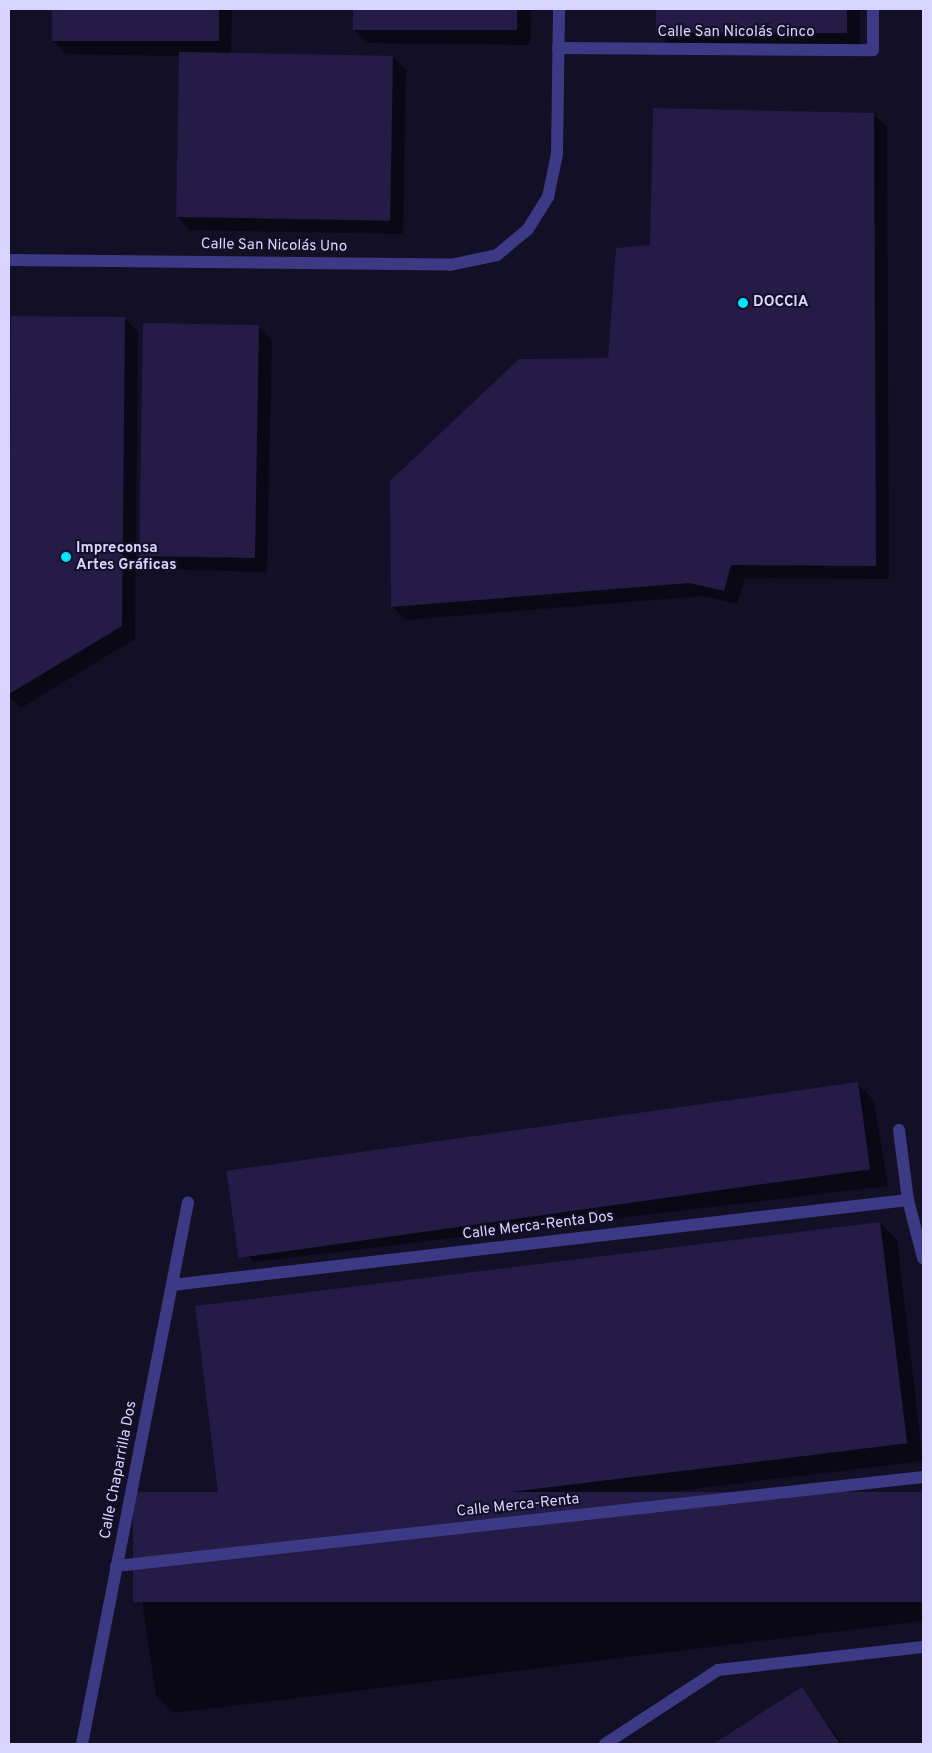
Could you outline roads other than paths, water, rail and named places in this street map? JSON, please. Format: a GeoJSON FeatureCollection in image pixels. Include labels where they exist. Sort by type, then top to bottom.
{"type":"FeatureCollection","features":[{"type":"Feature","properties":{"kind":"street","name":"Calle San Nicolás Uno"},"geometry":{"type":"LineString","coordinates":[[9,260],[450,265],[497,255],[528,228],[548,197],[557,154],[559,9]]}},
{"type":"Feature","properties":{"kind":"street","name":"Calle San Nicolás Cinco"},"geometry":{"type":"LineString","coordinates":[[558,48],[873,50],[873,9]]}},
{"type":"Feature","properties":{"kind":"street"},"geometry":{"type":"LineString","coordinates":[[900,1130],[908,1200],[923,1258]]}},
{"type":"Feature","properties":{"kind":"street","name":"Calle Merca-Renta Dos"},"geometry":{"type":"LineString","coordinates":[[172,1284],[908,1200]]}},
{"type":"Feature","properties":{"kind":"street","name":"Calle Chaparrilla Dos"},"geometry":{"type":"LineString","coordinates":[[82,1744],[188,1202]]}},
{"type":"Feature","properties":{"kind":"street","name":"Calle Merca-Renta"},"geometry":{"type":"LineString","coordinates":[[116,1566],[923,1478]]}},
{"type":"Feature","properties":{"kind":"street"},"geometry":{"type":"LineString","coordinates":[[605,1744],[718,1670],[923,1647]]}},
{"type":"Feature","properties":{"kind":"place","name":"DOCCIA"},"geometry":{"type":"Point","coordinates":[743,303]}},
{"type":"Feature","properties":{"kind":"place","name":"Impreconsa Artes Gráficas"},"geometry":{"type":"Point","coordinates":[66,557]}}]}
